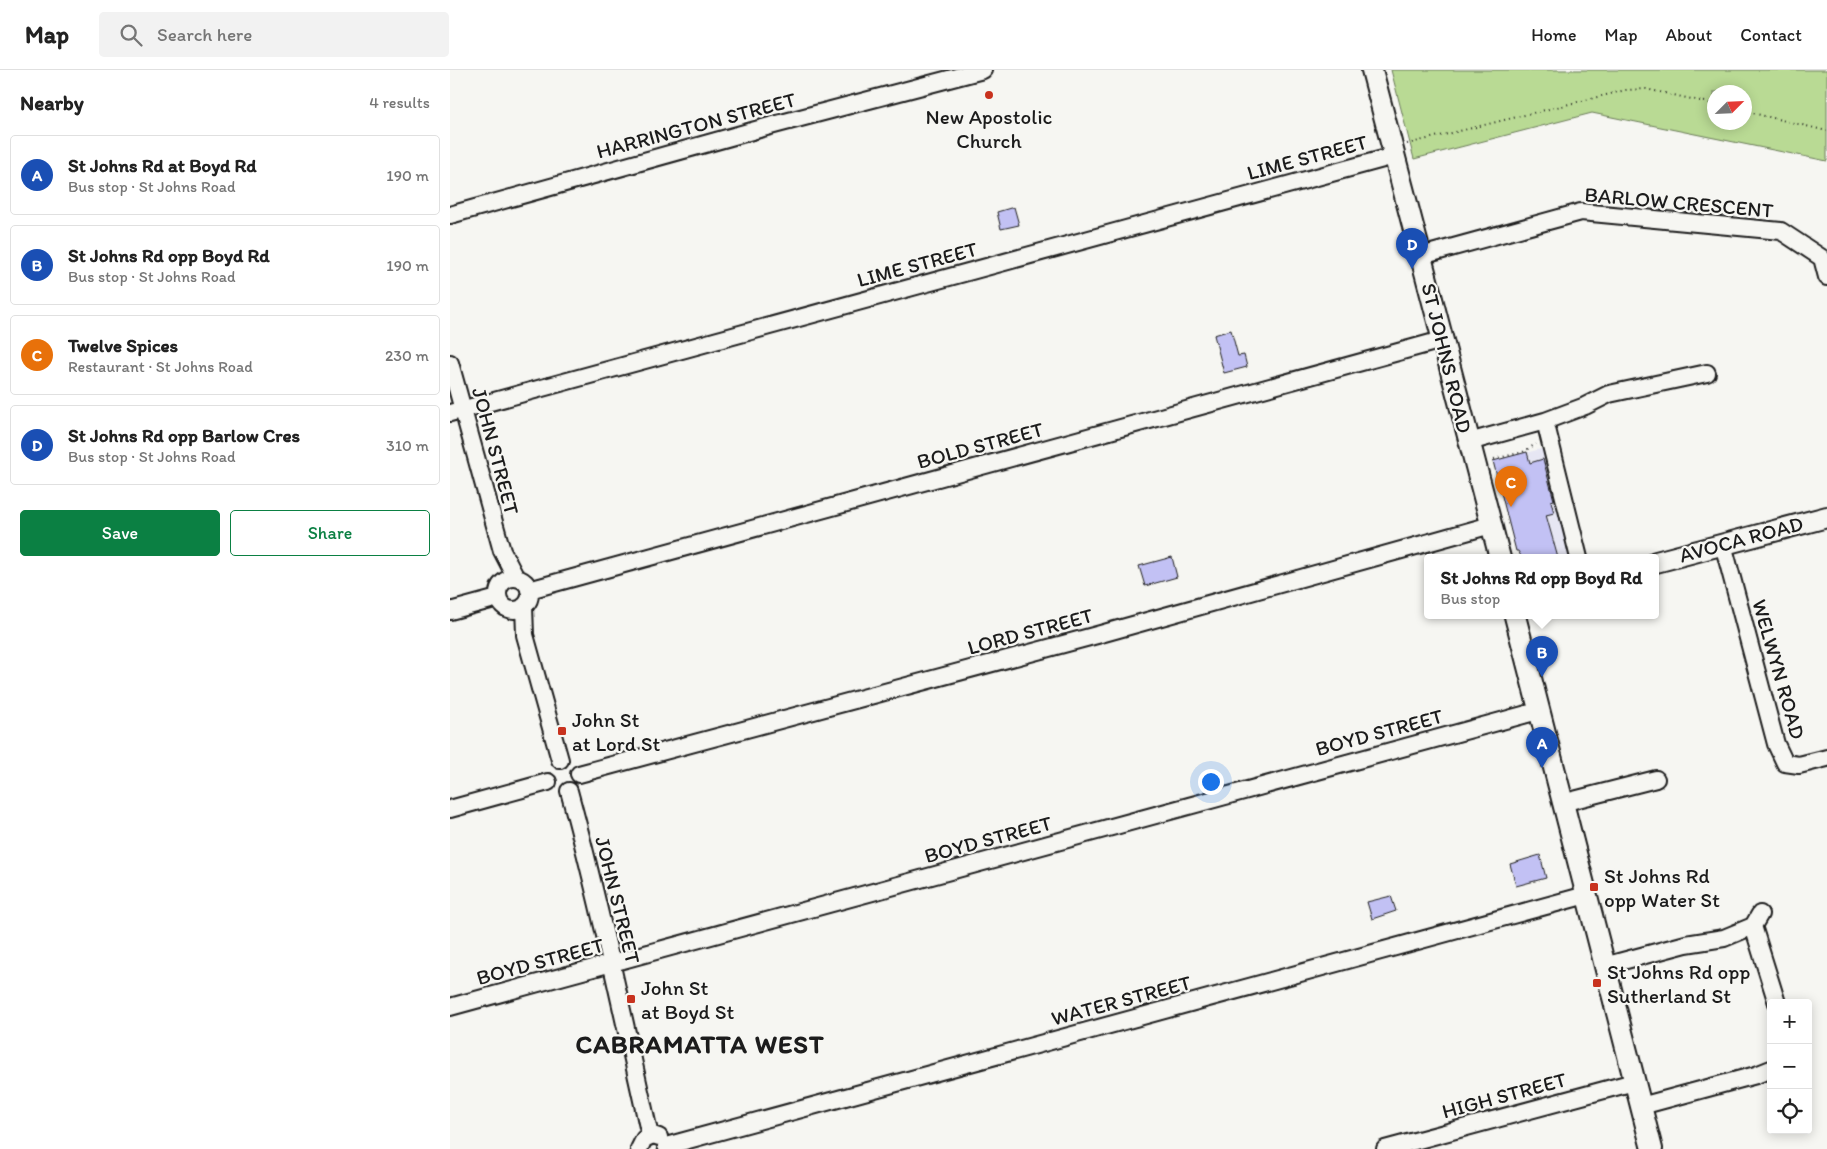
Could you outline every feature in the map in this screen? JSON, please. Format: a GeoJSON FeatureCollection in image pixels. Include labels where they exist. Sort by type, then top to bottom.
{"type":"FeatureCollection","features":[{"type":"Feature","properties":{"kind":"main road","name":"ST JOHNS ROAD"},"geometry":{"type":"LineString","coordinates":[[1372,70],[1401,150],[1421,256],[1499,554]]}},
{"type":"Feature","properties":{"kind":"main road","name":"AVOCA ROAD"},"geometry":{"type":"LineString","coordinates":[[1659,561],[1827,517]]}},
{"type":"Feature","properties":{"kind":"main road"},"geometry":{"type":"LineString","coordinates":[[1516,619],[1652,1149]]}},
{"type":"Feature","properties":{"kind":"street","name":"HARRINGTON STREET"},"geometry":{"type":"LineString","coordinates":[[450,215],[770,126],[983,70]]}},
{"type":"Feature","properties":{"kind":"street","name":"LIME STREET"},"geometry":{"type":"LineString","coordinates":[[456,412],[1401,150]]}},
{"type":"Feature","properties":{"kind":"street","name":"BARLOW CRESCENT"},"geometry":{"type":"LineString","coordinates":[[1421,256],[1581,212],[1781,231],[1822,258],[1827,277]]}},
{"type":"Feature","properties":{"kind":"street","name":"BOLD STREET"},"geometry":{"type":"LineString","coordinates":[[510,595],[524,581],[529,590],[1442,340]]}},
{"type":"Feature","properties":{"kind":"street","name":"JOHN STREET"},"geometry":{"type":"LineString","coordinates":[[450,363],[456,412],[502,551],[510,595],[525,635],[560,760]]}},
{"type":"Feature","properties":{"kind":"street"},"geometry":{"type":"LineString","coordinates":[[1469,442],[1546,428],[1609,394],[1707,373]]}},
{"type":"Feature","properties":{"kind":"street"},"geometry":{"type":"LineString","coordinates":[[1546,428],[1578,554]]}},
{"type":"Feature","properties":{"kind":"street","name":"LORD STREET"},"geometry":{"type":"LineString","coordinates":[[579,774],[1097,635],[1491,525]]}},
{"type":"Feature","properties":{"kind":"street","name":"WELWYN ROAD"},"geometry":{"type":"LineString","coordinates":[[1723,544],[1776,744],[1785,763],[1800,765],[1827,758]]}},
{"type":"Feature","properties":{"kind":"street"},"geometry":{"type":"LineString","coordinates":[[450,611],[510,595]]}},
{"type":"Feature","properties":{"kind":"street","name":"BOYD STREET"},"geometry":{"type":"LineString","coordinates":[[450,1007],[1538,711]]}},
{"type":"Feature","properties":{"kind":"street"},"geometry":{"type":"LineString","coordinates":[[560,760],[571,762],[579,774],[576,785],[569,791],[559,792],[554,790],[548,782],[547,776],[550,766],[560,760]]}},
{"type":"Feature","properties":{"kind":"street"},"geometry":{"type":"LineString","coordinates":[[1562,804],[1656,779]]}},
{"type":"Feature","properties":{"kind":"street"},"geometry":{"type":"LineString","coordinates":[[450,809],[548,782]]}},
{"type":"Feature","properties":{"kind":"street","name":"JOHN STREET"},"geometry":{"type":"LineString","coordinates":[[569,791],[612,963],[650,1136]]}},
{"type":"Feature","properties":{"kind":"street","name":"WATER STREET"},"geometry":{"type":"LineString","coordinates":[[666,1148],[1586,895]]}},
{"type":"Feature","properties":{"kind":"street"},"geometry":{"type":"LineString","coordinates":[[1604,966],[1686,944],[1724,938],[1756,920],[1776,999]]}},
{"type":"Feature","properties":{"kind":"street"},"geometry":{"type":"LineString","coordinates":[[1641,1106],[1767,1071]]}},
{"type":"Feature","properties":{"kind":"street","name":"HIGH STREET"},"geometry":{"type":"LineString","coordinates":[[1385,1149],[1634,1082]]}},
{"type":"Feature","properties":{"kind":"street"},"geometry":{"type":"LineString","coordinates":[[639,1149],[641,1142],[650,1136],[658,1136],[662,1139],[666,1148]]}},
{"type":"Feature","properties":{"kind":"path"},"geometry":{"type":"LineString","coordinates":[[1401,150],[1626,90],[1646,89],[1707,102]]}},
{"type":"Feature","properties":{"kind":"path"},"geometry":{"type":"LineString","coordinates":[[1752,113],[1827,131]]}},
{"type":"Feature","properties":{"kind":"path"},"geometry":{"type":"LineString","coordinates":[[1494,459],[1534,447],[1546,428]]}},
{"type":"Feature","properties":{"kind":"shaded area"},"geometry":{"type":"Polygon","coordinates":[[[1545,448],[1573,554],[1520,554],[1497,460],[1545,448]]]}},
{"type":"Feature","properties":{"kind":"green space"},"geometry":{"type":"Polygon","coordinates":[[[1391,70],[1827,70],[1827,161],[1592,113],[1414,159],[1391,70]]]}},
{"type":"Feature","properties":{"kind":"building"},"geometry":{"type":"Polygon","coordinates":[[[1014,207],[1019,225],[1001,229],[997,212],[1014,207]]]}},
{"type":"Feature","properties":{"kind":"building"},"geometry":{"type":"Polygon","coordinates":[[[1231,330],[1238,356],[1244,355],[1247,367],[1224,373],[1214,335],[1231,330]]]}},
{"type":"Feature","properties":{"kind":"building"},"geometry":{"type":"Polygon","coordinates":[[[1527,452],[1530,463],[1543,459],[1554,500],[1551,501],[1554,513],[1546,515],[1557,554],[1520,554],[1516,551],[1493,461],[1527,452]]]}},
{"type":"Feature","properties":{"kind":"building"},"geometry":{"type":"Polygon","coordinates":[[[1172,557],[1177,577],[1145,586],[1139,566],[1172,557]]]}},
{"type":"Feature","properties":{"kind":"building"},"geometry":{"type":"Polygon","coordinates":[[[1540,855],[1546,878],[1516,886],[1510,864],[1540,855]]]}},
{"type":"Feature","properties":{"kind":"building"},"geometry":{"type":"Polygon","coordinates":[[[1391,896],[1396,911],[1372,919],[1367,902],[1391,896]]]}},
{"type":"Feature","properties":{"kind":"place","name":"New Apostolic Church"},"geometry":{"type":"Point","coordinates":[989,95]}},
{"type":"Feature","properties":{"kind":"place","name":"St Johns Rd opp Barlow Cres"},"geometry":{"type":"Point","coordinates":[1412,269]}},
{"type":"Feature","properties":{"kind":"place","name":"Twelve Spices"},"geometry":{"type":"Point","coordinates":[1511,507]}},
{"type":"Feature","properties":{"kind":"place","name":"St Johns Rd opp Boyd Rd"},"geometry":{"type":"Point","coordinates":[1542,677]}},
{"type":"Feature","properties":{"kind":"place","name":"John St at Lord St"},"geometry":{"type":"Point","coordinates":[562,731]}},
{"type":"Feature","properties":{"kind":"place","name":"St Johns Rd at Boyd Rd"},"geometry":{"type":"Point","coordinates":[1542,768]}},
{"type":"Feature","properties":{"kind":"place","name":"St Johns Rd opp Water St"},"geometry":{"type":"Point","coordinates":[1594,887]}},
{"type":"Feature","properties":{"kind":"place","name":"St Johns Rd opp Sutherland St"},"geometry":{"type":"Point","coordinates":[1597,983]}},
{"type":"Feature","properties":{"kind":"place","name":"John St at Boyd St"},"geometry":{"type":"Point","coordinates":[631,999]}},
{"type":"Feature","properties":{"kind":"district","name":"CABRAMATTA WEST"},"geometry":{"type":"Point","coordinates":[700,1044]}}]}
